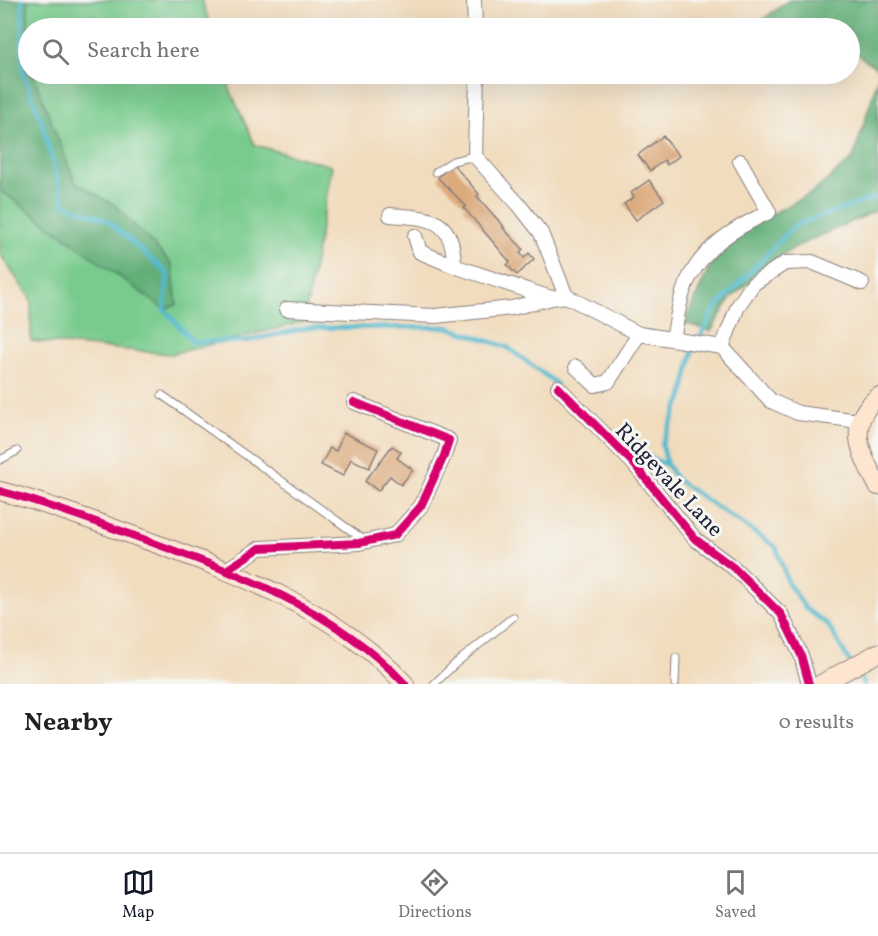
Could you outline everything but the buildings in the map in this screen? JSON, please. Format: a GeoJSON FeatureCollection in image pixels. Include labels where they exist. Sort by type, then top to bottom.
{"type":"FeatureCollection","features":[{"type":"Feature","properties":{"kind":"street"},"geometry":{"type":"LineString","coordinates":[[474,0],[475,18]]}},
{"type":"Feature","properties":{"kind":"street"},"geometry":{"type":"LineString","coordinates":[[477,84],[475,156],[541,233],[566,296]]}},
{"type":"Feature","properties":{"kind":"street"},"geometry":{"type":"LineString","coordinates":[[673,338],[686,285],[707,250],[737,227],[769,212],[740,161]]}},
{"type":"Feature","properties":{"kind":"street"},"geometry":{"type":"LineString","coordinates":[[390,215],[431,219],[442,226],[451,243],[454,266]]}},
{"type":"Feature","properties":{"kind":"street"},"geometry":{"type":"LineString","coordinates":[[415,236],[420,252],[454,266],[552,298]]}},
{"type":"Feature","properties":{"kind":"street"},"geometry":{"type":"LineString","coordinates":[[718,346],[738,306],[753,284],[785,263],[813,262],[862,283]]}},
{"type":"Feature","properties":{"kind":"street"},"geometry":{"type":"LineString","coordinates":[[287,309],[435,316],[512,308],[566,296],[639,334],[718,346],[771,401],[798,413],[859,422]]}},
{"type":"Feature","properties":{"kind":"street"},"geometry":{"type":"LineString","coordinates":[[576,367],[595,385],[608,382],[639,334]]}},
{"type":"Feature","properties":{"kind":"street","name":"Ridgevale Lane"},"geometry":{"type":"LineString","coordinates":[[558,387],[633,463],[695,539],[734,568],[781,614],[801,656],[809,684]]}},
{"type":"Feature","properties":{"kind":"street"},"geometry":{"type":"LineString","coordinates":[[878,397],[869,404],[859,422],[859,444],[878,486]]}},
{"type":"Feature","properties":{"kind":"street"},"geometry":{"type":"LineString","coordinates":[[226,570],[260,548],[366,542],[395,535],[420,506],[444,456],[449,440],[354,402]]}},
{"type":"Feature","properties":{"kind":"street"},"geometry":{"type":"LineString","coordinates":[[0,491],[96,522],[226,570],[304,607],[363,644],[405,684]]}},
{"type":"Feature","properties":{"kind":"street"},"geometry":{"type":"LineString","coordinates":[[829,680],[875,655]]}},
{"type":"Feature","properties":{"kind":"lane"},"geometry":{"type":"LineString","coordinates":[[436,172],[453,161],[475,156]]}},
{"type":"Feature","properties":{"kind":"lane"},"geometry":{"type":"LineString","coordinates":[[162,395],[366,542]]}},
{"type":"Feature","properties":{"kind":"lane"},"geometry":{"type":"LineString","coordinates":[[0,460],[17,451]]}},
{"type":"Feature","properties":{"kind":"lane"},"geometry":{"type":"LineString","coordinates":[[434,684],[455,663],[513,617]]}},
{"type":"Feature","properties":{"kind":"lane"},"geometry":{"type":"LineString","coordinates":[[675,684],[676,658]]}},
{"type":"Feature","properties":{"kind":"green space"},"geometry":{"type":"Polygon","coordinates":[[[0,0],[202,0],[208,18],[18,18],[18,84],[228,84],[255,145],[332,166],[304,322],[171,354],[31,341],[31,300],[0,254],[0,0]]]}},
{"type":"Feature","properties":{"kind":"green space"},"geometry":{"type":"Polygon","coordinates":[[[0,0],[28,0],[28,18],[18,18],[18,84],[37,84],[75,182],[116,206],[172,264],[177,305],[164,309],[0,190],[0,0]]]}},
{"type":"Feature","properties":{"kind":"green space"},"geometry":{"type":"Polygon","coordinates":[[[789,0],[878,0],[878,69],[860,56],[860,18],[765,18],[789,0]]]}},
{"type":"Feature","properties":{"kind":"green space"},"geometry":{"type":"Polygon","coordinates":[[[878,78],[878,210],[795,247],[775,260],[730,299],[711,331],[684,323],[708,270],[737,233],[813,192],[853,158],[878,78]]]}},
{"type":"Feature","properties":{"kind":"waterway"},"geometry":{"type":"LineString","coordinates":[[22,0],[22,18]]}},
{"type":"Feature","properties":{"kind":"waterway"},"geometry":{"type":"LineString","coordinates":[[27,84],[42,123],[64,204],[107,220],[168,274],[164,309],[193,342],[246,341],[307,328],[447,327],[507,347],[557,384]]}},
{"type":"Feature","properties":{"kind":"waterway"},"geometry":{"type":"LineString","coordinates":[[850,662],[828,625],[806,609],[788,583],[776,547],[677,480],[667,465],[662,444],[683,395],[692,353],[714,310],[795,225],[878,197]]}},
{"type":"Feature","properties":{"kind":"waterway"},"geometry":{"type":"LineString","coordinates":[[623,445],[667,465]]}},
{"type":"Feature","properties":{"kind":"waterway"},"geometry":{"type":"LineString","coordinates":[[855,669],[864,684]]}},
{"type":"Feature","properties":{"kind":"cycle path"},"geometry":{"type":"LineString","coordinates":[[558,387],[633,463],[695,539],[734,568],[781,614],[801,655],[809,684]]}},
{"type":"Feature","properties":{"kind":"cycle path"},"geometry":{"type":"LineString","coordinates":[[226,570],[260,548],[359,543],[395,535],[421,506],[449,440],[354,402]]}},
{"type":"Feature","properties":{"kind":"cycle path"},"geometry":{"type":"LineString","coordinates":[[0,491],[178,552],[283,596],[348,634],[405,684]]}}]}
